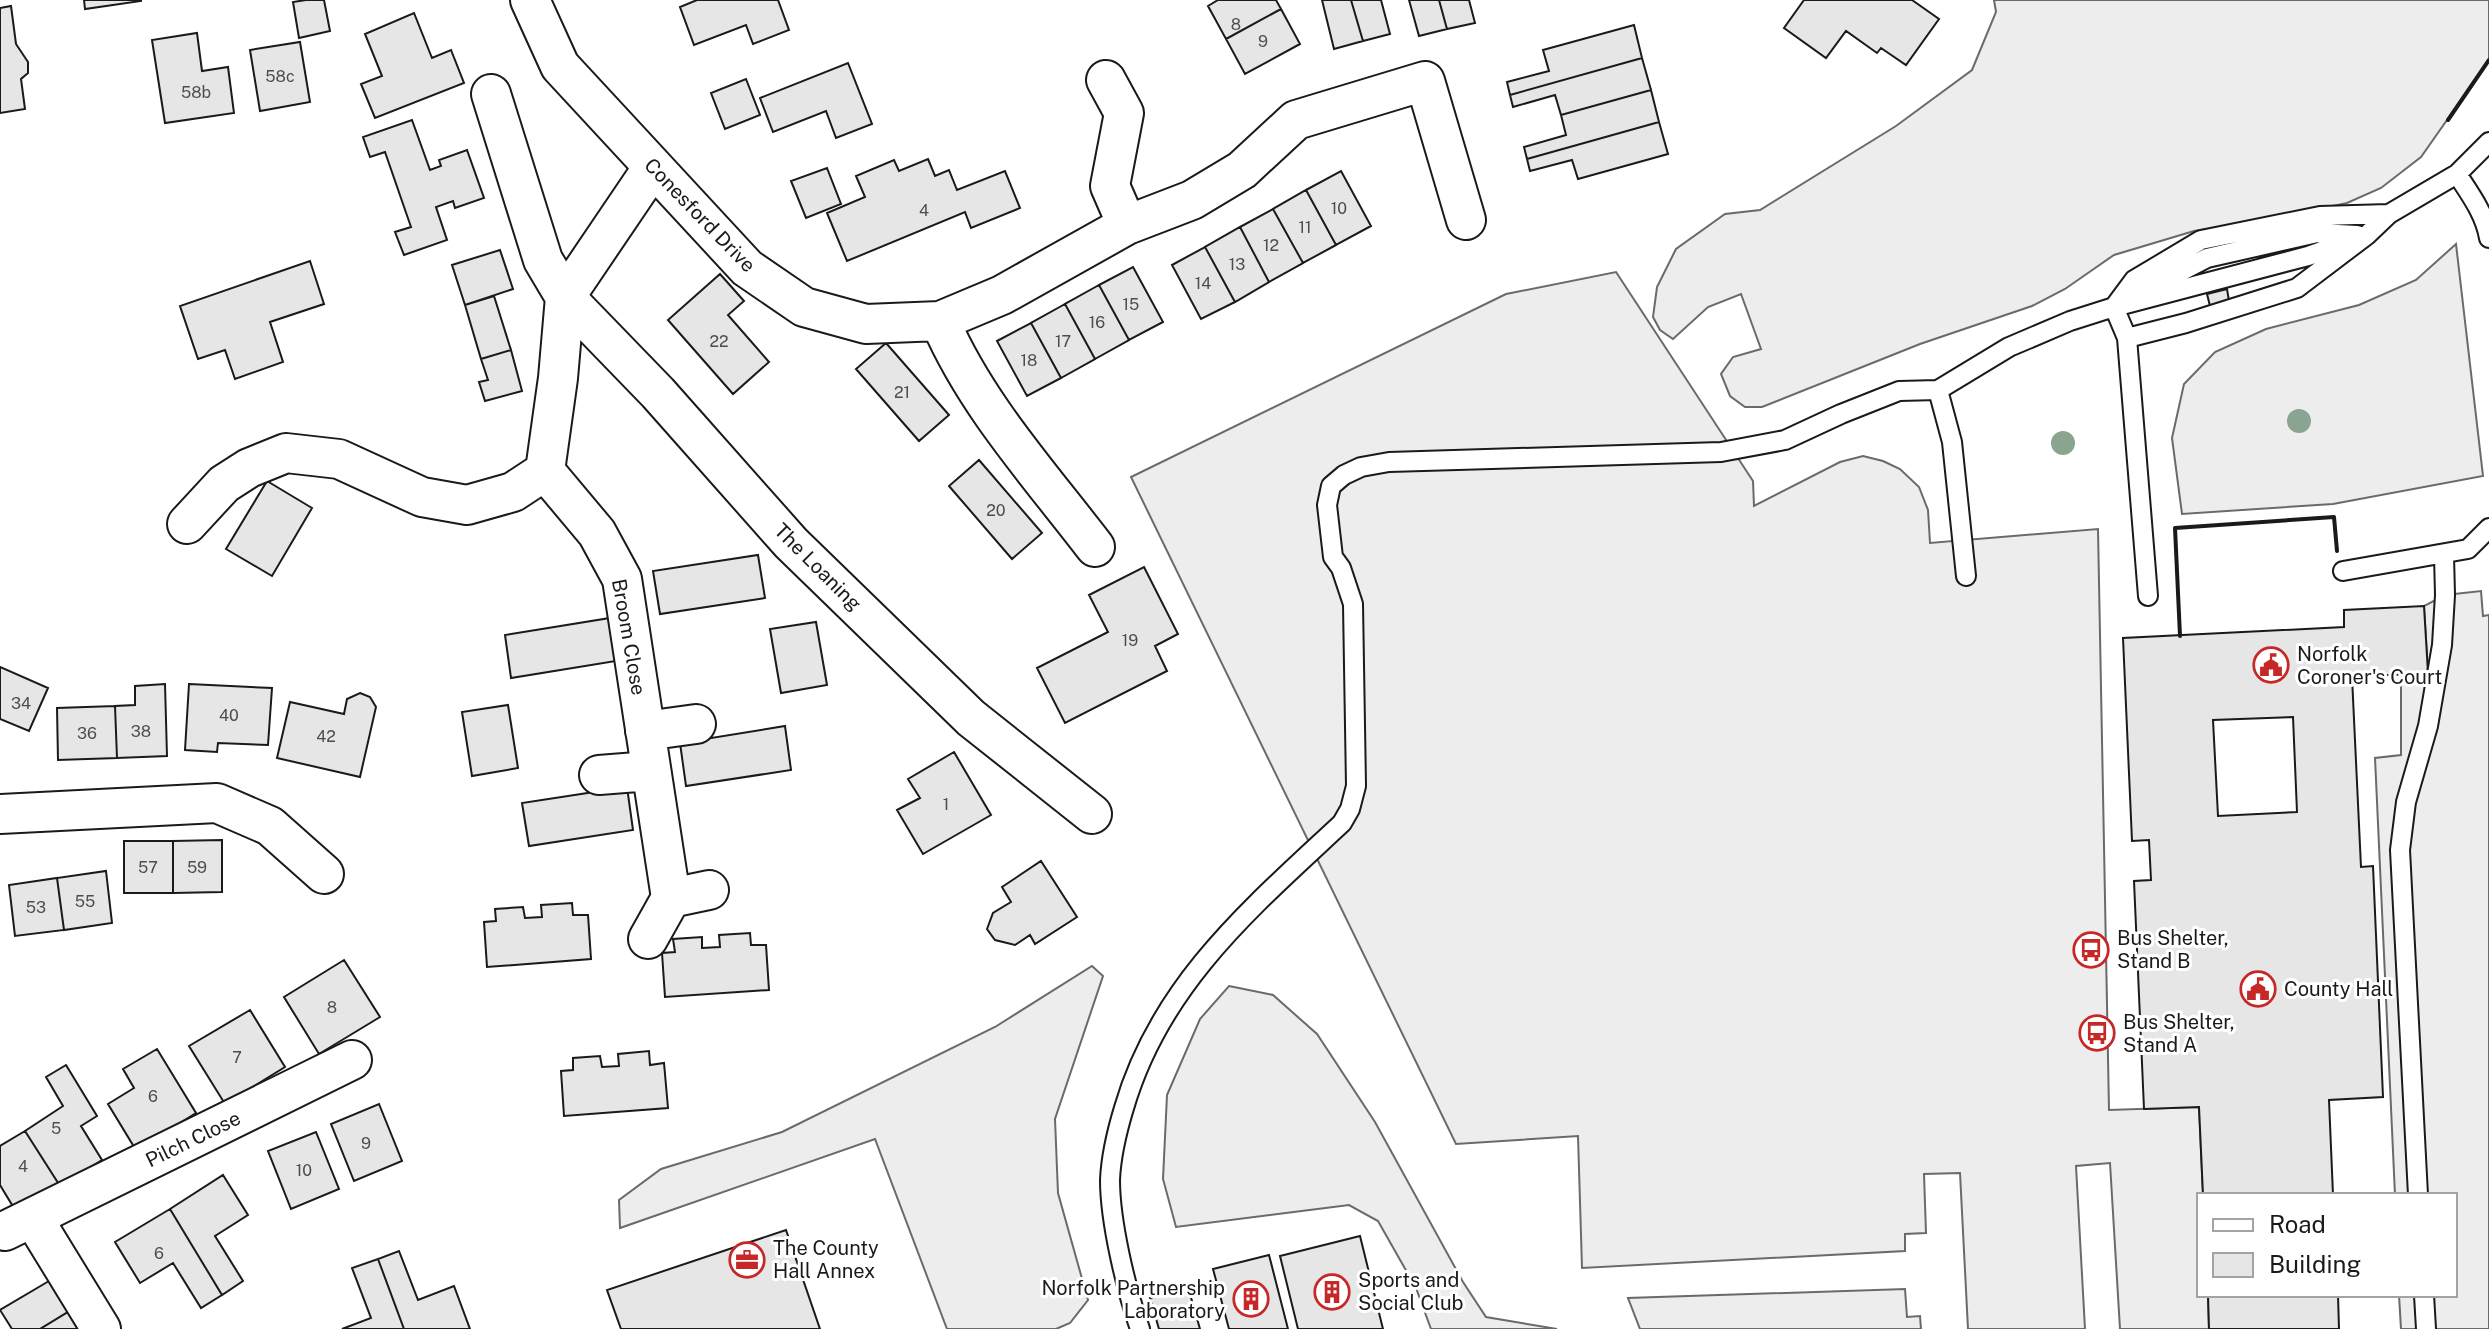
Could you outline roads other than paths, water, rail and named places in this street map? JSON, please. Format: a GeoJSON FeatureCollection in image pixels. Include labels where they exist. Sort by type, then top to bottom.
{"type":"FeatureCollection","features":[{"type":"Feature","properties":{"kind":"street","name":"Conesford Drive"},"geometry":{"type":"LineString","coordinates":[[530,0],[560,66],[747,268],[804,307],[866,324],[940,321],[1002,295],[1127,225],[1192,200],[1242,170],[1296,120],[1425,81],[1466,220]]}},
{"type":"Feature","properties":{"kind":"street"},"geometry":{"type":"LineString","coordinates":[[1106,80],[1124,113],[1110,186],[1127,225]]}},
{"type":"Feature","properties":{"kind":"street"},"geometry":{"type":"LineString","coordinates":[[491,94],[543,260],[565,297]]}},
{"type":"Feature","properties":{"kind":"street"},"geometry":{"type":"LineString","coordinates":[[187,524],[224,484],[249,468],[286,453],[339,459],[422,497],[467,505],[513,492],[545,471],[565,297],[653,167]]}},
{"type":"Feature","properties":{"kind":"street","name":"The Loaning"},"geometry":{"type":"LineString","coordinates":[[565,297],[658,393],[791,543],[971,718],[1092,814]]}},
{"type":"Feature","properties":{"kind":"street"},"geometry":{"type":"LineString","coordinates":[[940,321],[954,354],[976,391],[1095,547]]}},
{"type":"Feature","properties":{"kind":"street","name":"Broom Close"},"geometry":{"type":"LineString","coordinates":[[545,471],[597,533],[622,579],[671,898]]}},
{"type":"Feature","properties":{"kind":"street"},"geometry":{"type":"LineString","coordinates":[[645,731],[696,724]]}},
{"type":"Feature","properties":{"kind":"street"},"geometry":{"type":"LineString","coordinates":[[599,775],[650,771]]}},
{"type":"Feature","properties":{"kind":"street"},"geometry":{"type":"LineString","coordinates":[[0,814],[217,803],[270,826],[324,874]]}},
{"type":"Feature","properties":{"kind":"street"},"geometry":{"type":"LineString","coordinates":[[648,939],[671,898],[709,890]]}},
{"type":"Feature","properties":{"kind":"street","name":"Pilch Close"},"geometry":{"type":"LineString","coordinates":[[101,1329],[19,1224],[352,1060]]}},
{"type":"Feature","properties":{"kind":"lane"},"geometry":{"type":"LineString","coordinates":[[2127,338],[2297,288],[2367,235],[2389,214],[2457,174],[2489,142]]}},
{"type":"Feature","properties":{"kind":"lane"},"geometry":{"type":"LineString","coordinates":[[2457,174],[2480,212],[2489,238]]}},
{"type":"Feature","properties":{"kind":"lane"},"geometry":{"type":"LineString","coordinates":[[2114,307],[2134,280],[2201,240],[2320,216],[2389,214]]}},
{"type":"Feature","properties":{"kind":"lane"},"geometry":{"type":"LineString","coordinates":[[1140,1329],[1127,1289],[1110,1181],[1117,1130],[1134,1072],[1174,999],[1228,931],[1342,823],[1350,809],[1356,786],[1353,604],[1341,568],[1333,557],[1327,505],[1331,486],[1361,467],[1389,462],[1721,452],[1785,440],[1899,391],[1938,390],[2009,347],[2070,321],[2308,256],[2367,235]]}},
{"type":"Feature","properties":{"kind":"lane"},"geometry":{"type":"LineString","coordinates":[[2114,307],[2127,338],[2148,596]]}},
{"type":"Feature","properties":{"kind":"lane"},"geometry":{"type":"LineString","coordinates":[[1938,390],[1952,442],[1966,576]]}},
{"type":"Feature","properties":{"kind":"lane"},"geometry":{"type":"LineString","coordinates":[[2343,571],[2468,549],[2489,532]]}},
{"type":"Feature","properties":{"kind":"lane"},"geometry":{"type":"LineString","coordinates":[[2418,1193],[2400,850],[2406,802],[2428,726],[2442,645],[2444,555]]}},
{"type":"Feature","properties":{"kind":"lane"},"geometry":{"type":"LineString","coordinates":[[2424,1297],[2426,1329]]}},
{"type":"Feature","properties":{"kind":"place","name":"Norfolk Coroner's Court"},"geometry":{"type":"Point","coordinates":[2271,665]}},
{"type":"Feature","properties":{"kind":"place","name":"Bus Shelter, Stand B"},"geometry":{"type":"Point","coordinates":[2091,950]}},
{"type":"Feature","properties":{"kind":"place","name":"County Hall"},"geometry":{"type":"Point","coordinates":[2258,989]}},
{"type":"Feature","properties":{"kind":"place","name":"Bus Shelter, Stand A"},"geometry":{"type":"Point","coordinates":[2097,1033]}},
{"type":"Feature","properties":{"kind":"place","name":"The County Hall Annex"},"geometry":{"type":"Point","coordinates":[747,1260]}},
{"type":"Feature","properties":{"kind":"place","name":"Sports and Social Club"},"geometry":{"type":"Point","coordinates":[1332,1292]}},
{"type":"Feature","properties":{"kind":"place","name":"Norfolk Partnership Laboratory"},"geometry":{"type":"Point","coordinates":[1251,1299]}}]}
